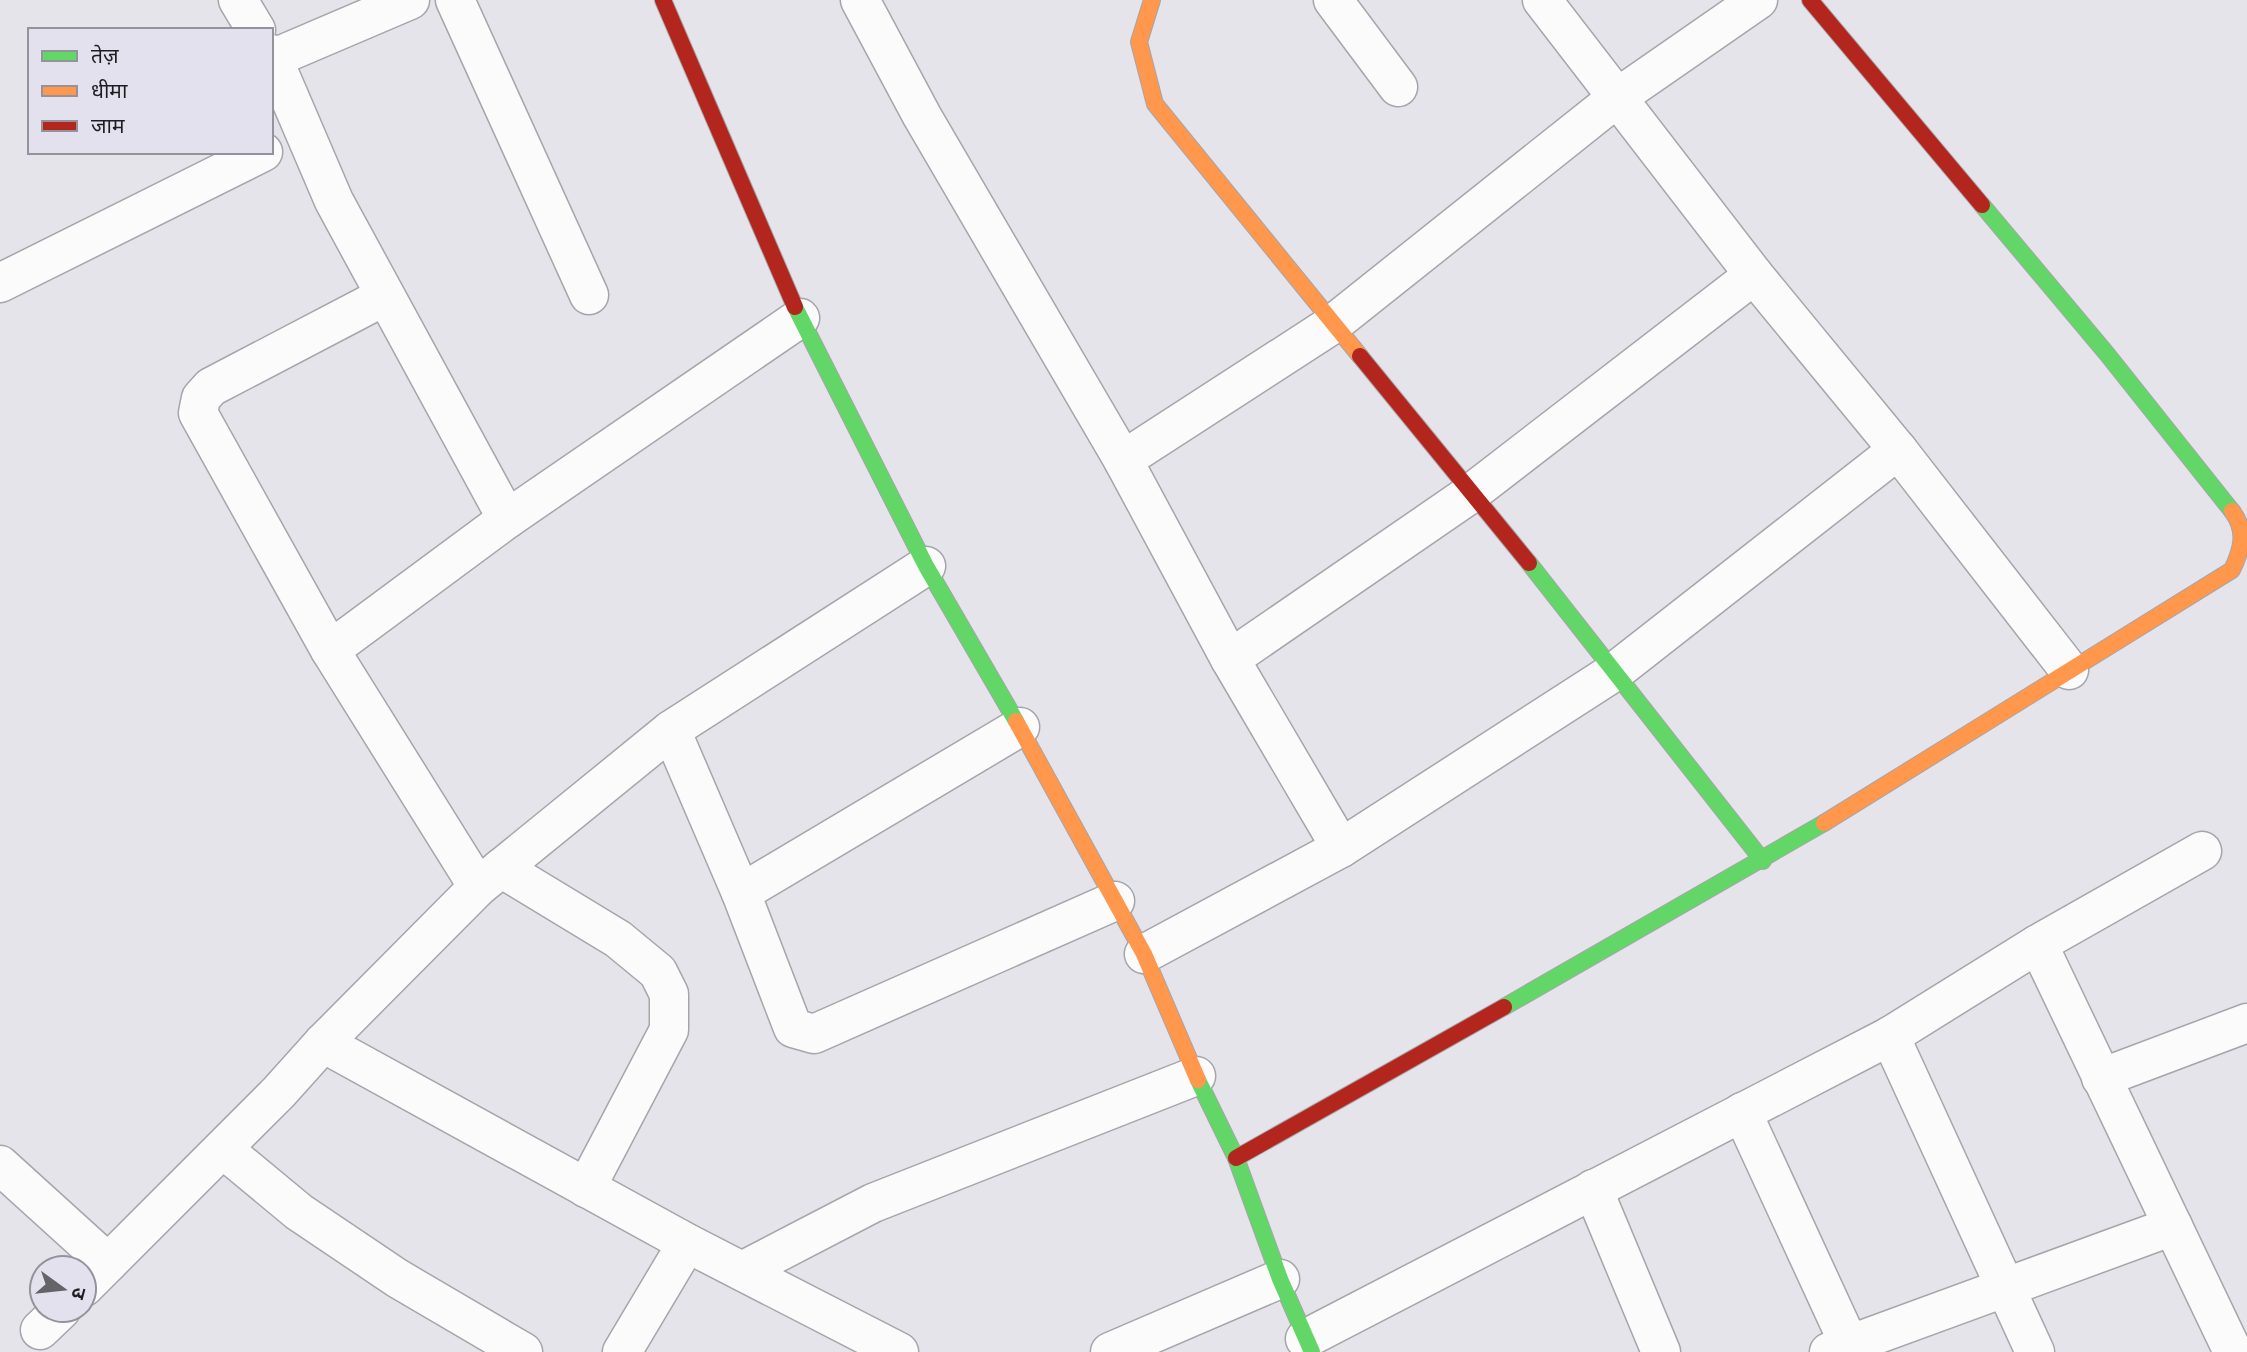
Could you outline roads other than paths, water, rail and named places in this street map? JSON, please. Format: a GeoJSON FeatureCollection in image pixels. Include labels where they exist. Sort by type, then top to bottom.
{"type":"FeatureCollection","features":[{"type":"Feature","properties":{"kind":"street"},"geometry":{"type":"LineString","coordinates":[[238,0],[255,28]]}},
{"type":"Feature","properties":{"kind":"street"},"geometry":{"type":"LineString","coordinates":[[273,46],[410,0]]}},
{"type":"Feature","properties":{"kind":"street"},"geometry":{"type":"LineString","coordinates":[[455,0],[589,295]]}},
{"type":"Feature","properties":{"kind":"street"},"geometry":{"type":"LineString","coordinates":[[663,0],[800,318],[926,566],[1020,727],[1144,954],[1196,1076],[1236,1158],[1280,1279],[1308,1345],[1593,1189],[1890,1035],[2038,944],[2202,852]]}},
{"type":"Feature","properties":{"kind":"street"},"geometry":{"type":"LineString","coordinates":[[860,0],[922,116],[1123,460],[1230,659],[1340,848]]}},
{"type":"Feature","properties":{"kind":"street"},"geometry":{"type":"LineString","coordinates":[[1152,0],[1139,42],[1156,104],[1470,494],[1617,670],[1763,861]]}},
{"type":"Feature","properties":{"kind":"street"},"geometry":{"type":"LineString","coordinates":[[1333,0],[1398,87]]}},
{"type":"Feature","properties":{"kind":"street"},"geometry":{"type":"LineString","coordinates":[[1542,0],[1754,275],[1898,450],[2069,670]]}},
{"type":"Feature","properties":{"kind":"street"},"geometry":{"type":"LineString","coordinates":[[1123,460],[1333,324],[1618,97],[1758,0]]}},
{"type":"Feature","properties":{"kind":"street"},"geometry":{"type":"LineString","coordinates":[[1236,1158],[1763,861],[2232,570],[2242,551],[2244,531],[2238,519],[2107,354],[1810,0]]}},
{"type":"Feature","properties":{"kind":"street"},"geometry":{"type":"LineString","coordinates":[[273,61],[334,201],[507,519]]}},
{"type":"Feature","properties":{"kind":"street"},"geometry":{"type":"LineString","coordinates":[[273,147],[305,132]]}},
{"type":"Feature","properties":{"kind":"street"},"geometry":{"type":"LineString","coordinates":[[0,283],[260,154]]}},
{"type":"Feature","properties":{"kind":"street"},"geometry":{"type":"LineString","coordinates":[[1230,659],[1470,494],[1754,275]]}},
{"type":"Feature","properties":{"kind":"street"},"geometry":{"type":"LineString","coordinates":[[385,296],[211,387],[201,398],[198,414],[330,650],[489,877],[618,939],[658,972],[670,994],[669,1030],[586,1188]]}},
{"type":"Feature","properties":{"kind":"street"},"geometry":{"type":"LineString","coordinates":[[330,650],[507,519],[800,318]]}},
{"type":"Feature","properties":{"kind":"street"},"geometry":{"type":"LineString","coordinates":[[1144,954],[1340,848],[1617,670],[1898,450]]}},
{"type":"Feature","properties":{"kind":"street"},"geometry":{"type":"LineString","coordinates":[[98,1273],[222,1149],[323,1042],[489,877],[671,730],[926,566]]}},
{"type":"Feature","properties":{"kind":"street"},"geometry":{"type":"LineString","coordinates":[[741,893],[1020,727]]}},
{"type":"Feature","properties":{"kind":"street"},"geometry":{"type":"LineString","coordinates":[[671,730],[741,893],[793,1028],[814,1034],[1115,901]]}},
{"type":"Feature","properties":{"kind":"street"},"geometry":{"type":"LineString","coordinates":[[2038,944],[2233,1352]]}},
{"type":"Feature","properties":{"kind":"street"},"geometry":{"type":"LineString","coordinates":[[2101,1078],[2247,1023]]}},
{"type":"Feature","properties":{"kind":"street"},"geometry":{"type":"LineString","coordinates":[[1890,1035],[2035,1352]]}},
{"type":"Feature","properties":{"kind":"street"},"geometry":{"type":"LineString","coordinates":[[323,1042],[881,1348]]}},
{"type":"Feature","properties":{"kind":"street"},"geometry":{"type":"LineString","coordinates":[[742,1271],[873,1203],[1196,1076]]}},
{"type":"Feature","properties":{"kind":"street"},"geometry":{"type":"LineString","coordinates":[[1742,1112],[1839,1348],[2173,1226]]}},
{"type":"Feature","properties":{"kind":"street"},"geometry":{"type":"LineString","coordinates":[[222,1149],[299,1212],[397,1278],[523,1352]]}},
{"type":"Feature","properties":{"kind":"street"},"geometry":{"type":"LineString","coordinates":[[0,1165],[78,1254]]}},
{"type":"Feature","properties":{"kind":"street"},"geometry":{"type":"LineString","coordinates":[[1593,1189],[1661,1352]]}},
{"type":"Feature","properties":{"kind":"street"},"geometry":{"type":"LineString","coordinates":[[622,1352],[687,1243]]}},
{"type":"Feature","properties":{"kind":"street"},"geometry":{"type":"LineString","coordinates":[[1110,1352],[1280,1279]]}}]}
